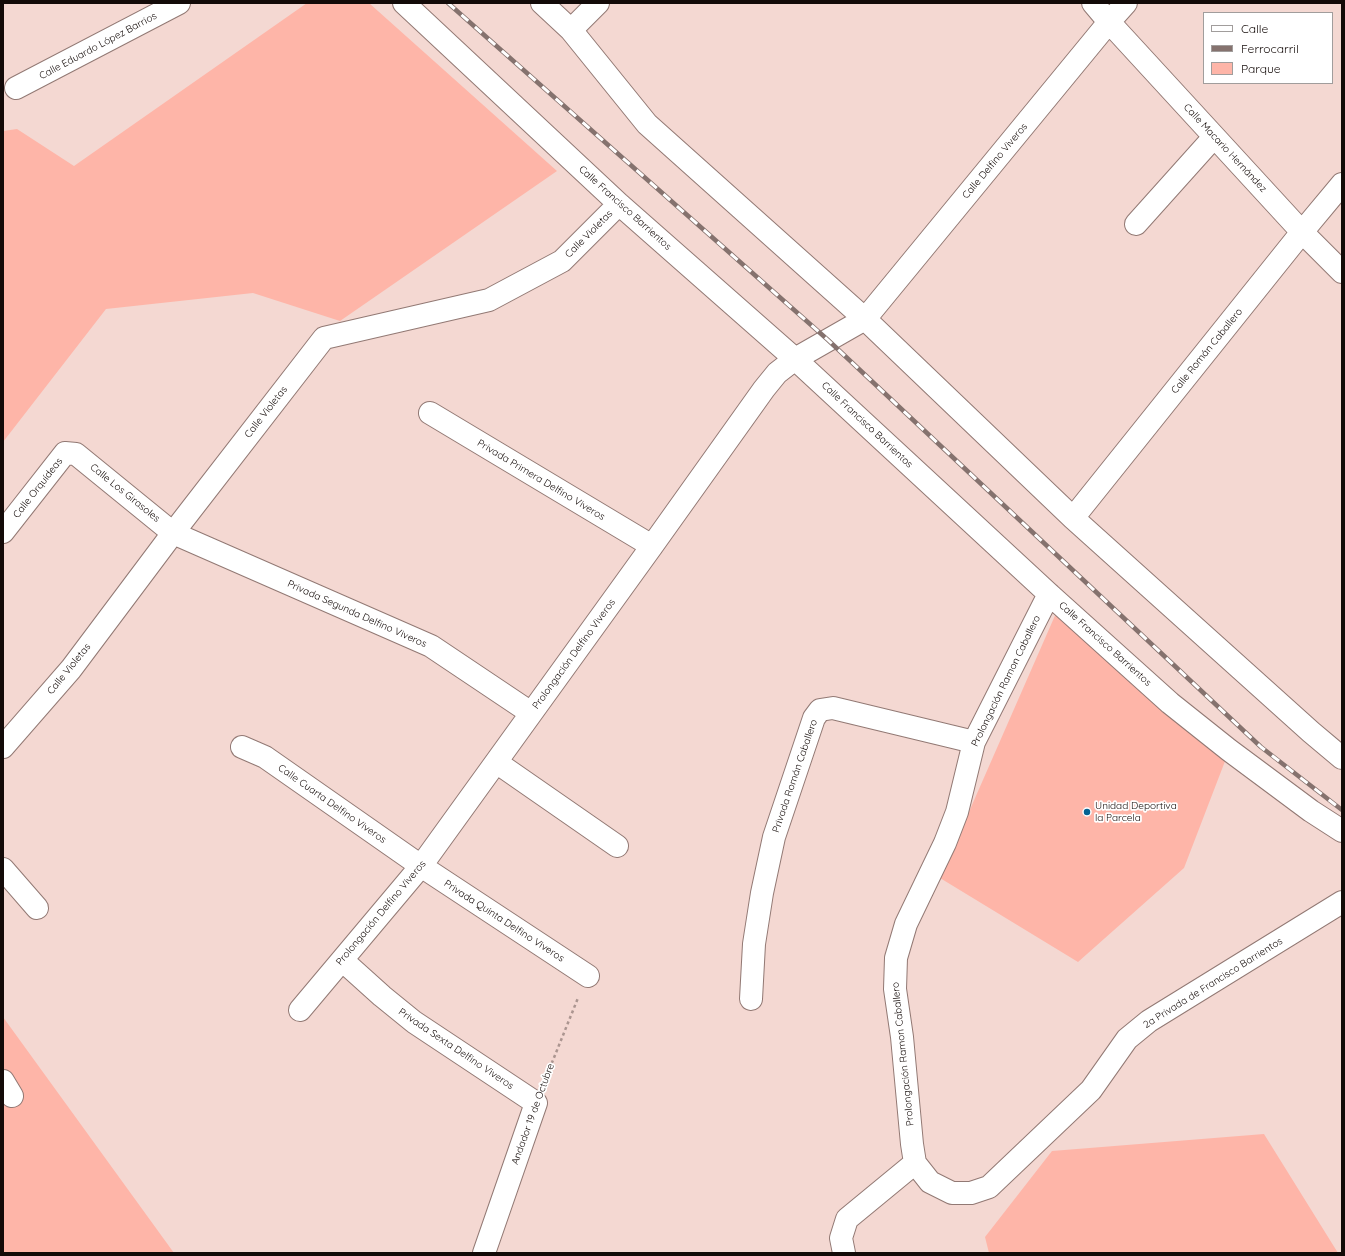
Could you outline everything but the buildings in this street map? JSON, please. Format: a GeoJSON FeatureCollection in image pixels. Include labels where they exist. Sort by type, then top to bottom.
{"type":"FeatureCollection","features":[{"type":"Feature","properties":{"kind":"street","name":"Calle Eduardo López Barrios"},"geometry":{"type":"LineString","coordinates":[[16,88],[179,3]]}},
{"type":"Feature","properties":{"kind":"street","name":"Calle Francisco Barrientos"},"geometry":{"type":"LineString","coordinates":[[404,3],[619,204],[795,358],[1049,594],[1170,703],[1229,750],[1311,811],[1342,831]]}},
{"type":"Feature","properties":{"kind":"street"},"geometry":{"type":"LineString","coordinates":[[542,3],[571,30],[647,124],[864,319],[1073,518],[1311,732],[1342,758]]}},
{"type":"Feature","properties":{"kind":"street"},"geometry":{"type":"LineString","coordinates":[[571,30],[598,3]]}},
{"type":"Feature","properties":{"kind":"street","name":"Calle Macario Hernández"},"geometry":{"type":"LineString","coordinates":[[1093,3],[1302,232],[1342,272]]}},
{"type":"Feature","properties":{"kind":"street","name":"Calle Delfino Viveros"},"geometry":{"type":"LineString","coordinates":[[864,319],[1126,3]]}},
{"type":"Feature","properties":{"kind":"street"},"geometry":{"type":"LineString","coordinates":[[1136,224],[1214,136]]}},
{"type":"Feature","properties":{"kind":"street","name":"Calle Román Caballero"},"geometry":{"type":"LineString","coordinates":[[1073,518],[1342,184]]}},
{"type":"Feature","properties":{"kind":"street","name":"Calle Violetas"},"geometry":{"type":"LineString","coordinates":[[3,747],[71,669],[173,533],[324,338],[489,300],[562,261],[619,204]]}},
{"type":"Feature","properties":{"kind":"street","name":"Prolongación Delfino Viveros"},"geometry":{"type":"LineString","coordinates":[[300,1010],[421,866],[777,373],[795,358],[864,319]]}},
{"type":"Feature","properties":{"kind":"street","name":"Privada Primera Delfino Viveros"},"geometry":{"type":"LineString","coordinates":[[430,413],[652,546]]}},
{"type":"Feature","properties":{"kind":"street","name":"Calle Orquídeas"},"geometry":{"type":"LineString","coordinates":[[3,532],[65,453],[76,454]]}},
{"type":"Feature","properties":{"kind":"street","name":"Calle Los Girasoles"},"geometry":{"type":"LineString","coordinates":[[76,454],[173,533]]}},
{"type":"Feature","properties":{"kind":"street","name":"Privada Segunda Delfino Viveros"},"geometry":{"type":"LineString","coordinates":[[173,533],[431,646],[531,713]]}},
{"type":"Feature","properties":{"kind":"street","name":"Prolongación Ramon Caballero"},"geometry":{"type":"LineString","coordinates":[[915,1163],[902,1037],[895,989],[896,958],[906,924],[957,812],[974,742],[1049,594]]}},
{"type":"Feature","properties":{"kind":"street","name":"Privada Román Caballero"},"geometry":{"type":"LineString","coordinates":[[751,999],[754,944],[762,893],[774,837],[814,718],[820,710],[833,708],[974,742]]}},
{"type":"Feature","properties":{"kind":"street","name":"Calle Cuarta Delfino Viveros"},"geometry":{"type":"LineString","coordinates":[[242,747],[265,757],[421,866]]}},
{"type":"Feature","properties":{"kind":"street"},"geometry":{"type":"LineString","coordinates":[[496,762],[617,846]]}},
{"type":"Feature","properties":{"kind":"street","name":"Privada Quinta Delfino Viveros"},"geometry":{"type":"LineString","coordinates":[[421,866],[588,976]]}},
{"type":"Feature","properties":{"kind":"street"},"geometry":{"type":"LineString","coordinates":[[3,868],[37,908]]}},
{"type":"Feature","properties":{"kind":"street","name":"2a Privada de Francisco Barrientos"},"geometry":{"type":"LineString","coordinates":[[915,1163],[930,1182],[952,1193],[971,1193],[989,1187],[1092,1090],[1127,1039],[1149,1021],[1342,902]]}},
{"type":"Feature","properties":{"kind":"street","name":"Privada Sexta Delfino Viveros"},"geometry":{"type":"LineString","coordinates":[[342,960],[414,1022],[536,1103]]}},
{"type":"Feature","properties":{"kind":"street","name":"Andador 19 de Octubre"},"geometry":{"type":"LineString","coordinates":[[484,1253],[536,1103]]}},
{"type":"Feature","properties":{"kind":"street"},"geometry":{"type":"LineString","coordinates":[[844,1253],[841,1238],[847,1219],[915,1163]]}},
{"type":"Feature","properties":{"kind":"path","name":"Andador 19 de Octubre"},"geometry":{"type":"LineString","coordinates":[[536,1103],[588,976]]}},
{"type":"Feature","properties":{"kind":"green space"},"geometry":{"type":"Polygon","coordinates":[[[307,3],[369,3],[557,171],[340,321],[253,293],[106,309],[3,442],[3,131],[17,129],[74,166],[307,3]]]}},
{"type":"Feature","properties":{"kind":"green space","name":"Unidad Deportiva la Parcela"},"geometry":{"type":"Polygon","coordinates":[[[1057,611],[1227,756],[1184,868],[1078,962],[940,878],[1057,611]]]}},
{"type":"Feature","properties":{"kind":"green space"},"geometry":{"type":"Polygon","coordinates":[[[3,1017],[174,1253],[3,1253],[3,1017]]]}},
{"type":"Feature","properties":{"kind":"green space"},"geometry":{"type":"Polygon","coordinates":[[[1264,1134],[1338,1253],[989,1253],[985,1237],[1052,1151],[1264,1134]]]}},
{"type":"Feature","properties":{"kind":"railway"},"geometry":{"type":"LineString","coordinates":[[448,3],[828,340],[1261,747],[1342,810]]}},
{"type":"Feature","properties":{"kind":"place","name":"Unidad Deportiva la Parcela"},"geometry":{"type":"Point","coordinates":[1087,812]}}]}
